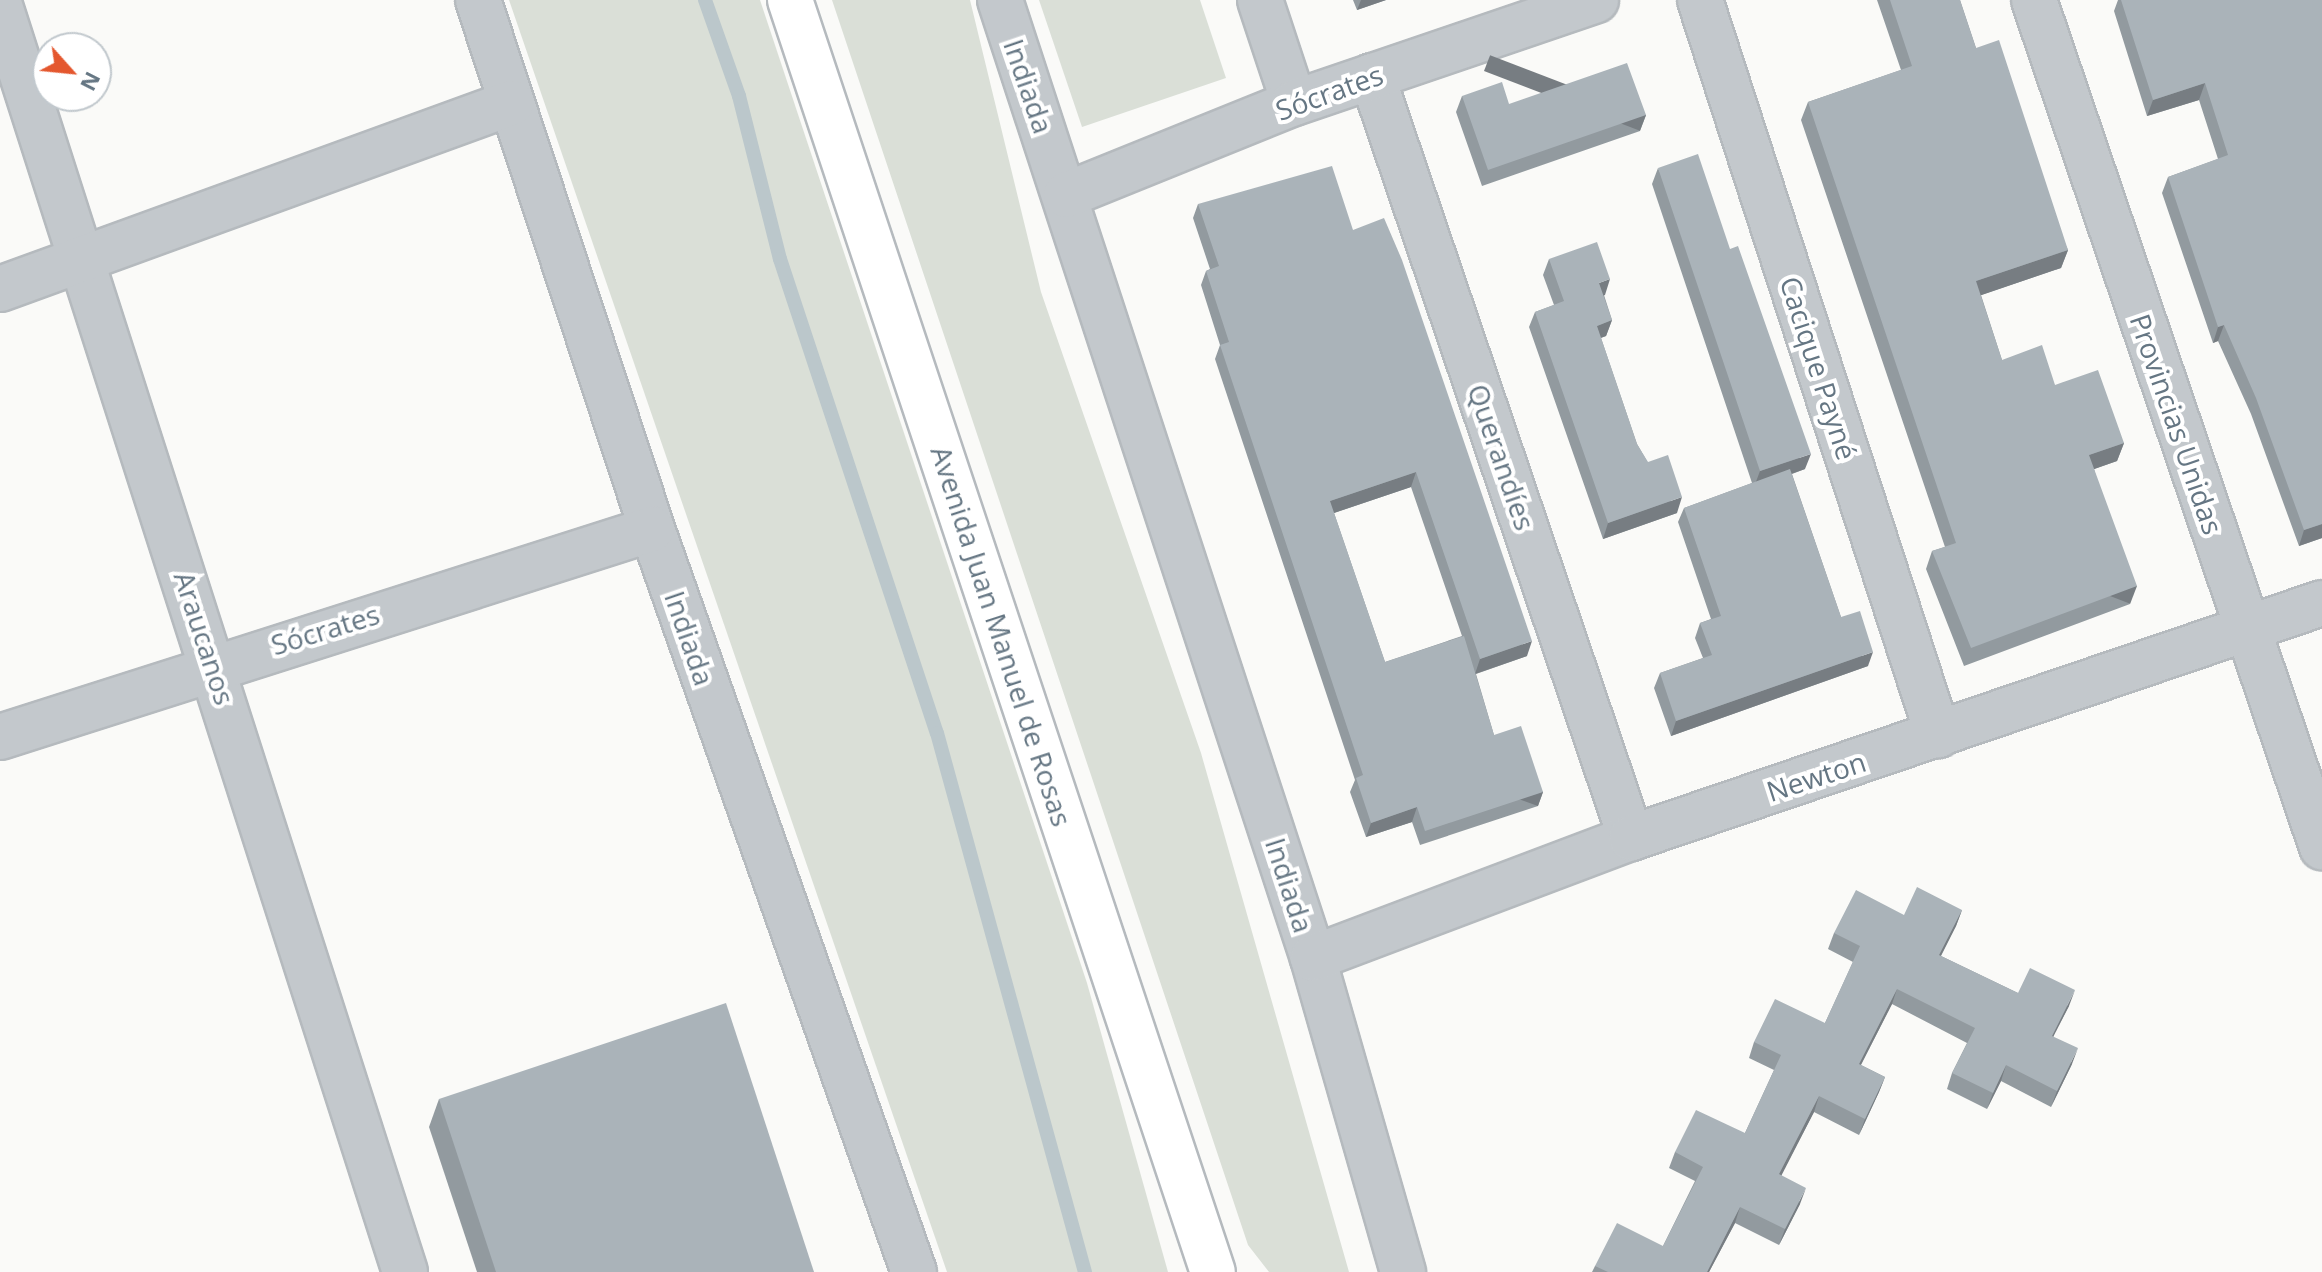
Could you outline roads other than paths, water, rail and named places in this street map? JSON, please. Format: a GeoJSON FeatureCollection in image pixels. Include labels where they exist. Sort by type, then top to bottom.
{"type":"FeatureCollection","features":[{"type":"Feature","properties":{"kind":"main road","name":"Avenida Juan Manuel de Rosas"},"geometry":{"type":"LineString","coordinates":[[790,0],[1213,1272]]}},
{"type":"Feature","properties":{"kind":"street","name":"Indiada"},"geometry":{"type":"LineString","coordinates":[[478,0],[652,529],[914,1272]]}},
{"type":"Feature","properties":{"kind":"street","name":"Indiada"},"geometry":{"type":"LineString","coordinates":[[1000,0],[1313,958],[1403,1272]]}},
{"type":"Feature","properties":{"kind":"street"},"geometry":{"type":"LineString","coordinates":[[1260,0],[1294,103]]}},
{"type":"Feature","properties":{"kind":"street","name":"Sócrates"},"geometry":{"type":"LineString","coordinates":[[1066,195],[1294,103],[1596,0]]}},
{"type":"Feature","properties":{"kind":"street","name":"Cacique Payné"},"geometry":{"type":"LineString","coordinates":[[1700,0],[1938,735]]}},
{"type":"Feature","properties":{"kind":"street","name":"Provincias Unidas"},"geometry":{"type":"LineString","coordinates":[[2034,0],[2322,847]]}},
{"type":"Feature","properties":{"kind":"street","name":"Araucanos"},"geometry":{"type":"LineString","coordinates":[[0,6],[214,663],[405,1272]]}},
{"type":"Feature","properties":{"kind":"street","name":"Querandíes"},"geometry":{"type":"LineString","coordinates":[[1372,76],[1631,838]]}},
{"type":"Feature","properties":{"kind":"street"},"geometry":{"type":"LineString","coordinates":[[0,289],[511,103]]}},
{"type":"Feature","properties":{"kind":"street","name":"Sócrates"},"geometry":{"type":"LineString","coordinates":[[0,737],[214,663],[652,529]]}},
{"type":"Feature","properties":{"kind":"street","name":"Newton"},"geometry":{"type":"LineString","coordinates":[[1313,958],[1631,838],[2322,603]]}},
{"type":"Feature","properties":{"kind":"waterway"},"geometry":{"type":"LineString","coordinates":[[705,0],[739,96],[780,259],[937,733],[1085,1272]]}}]}
